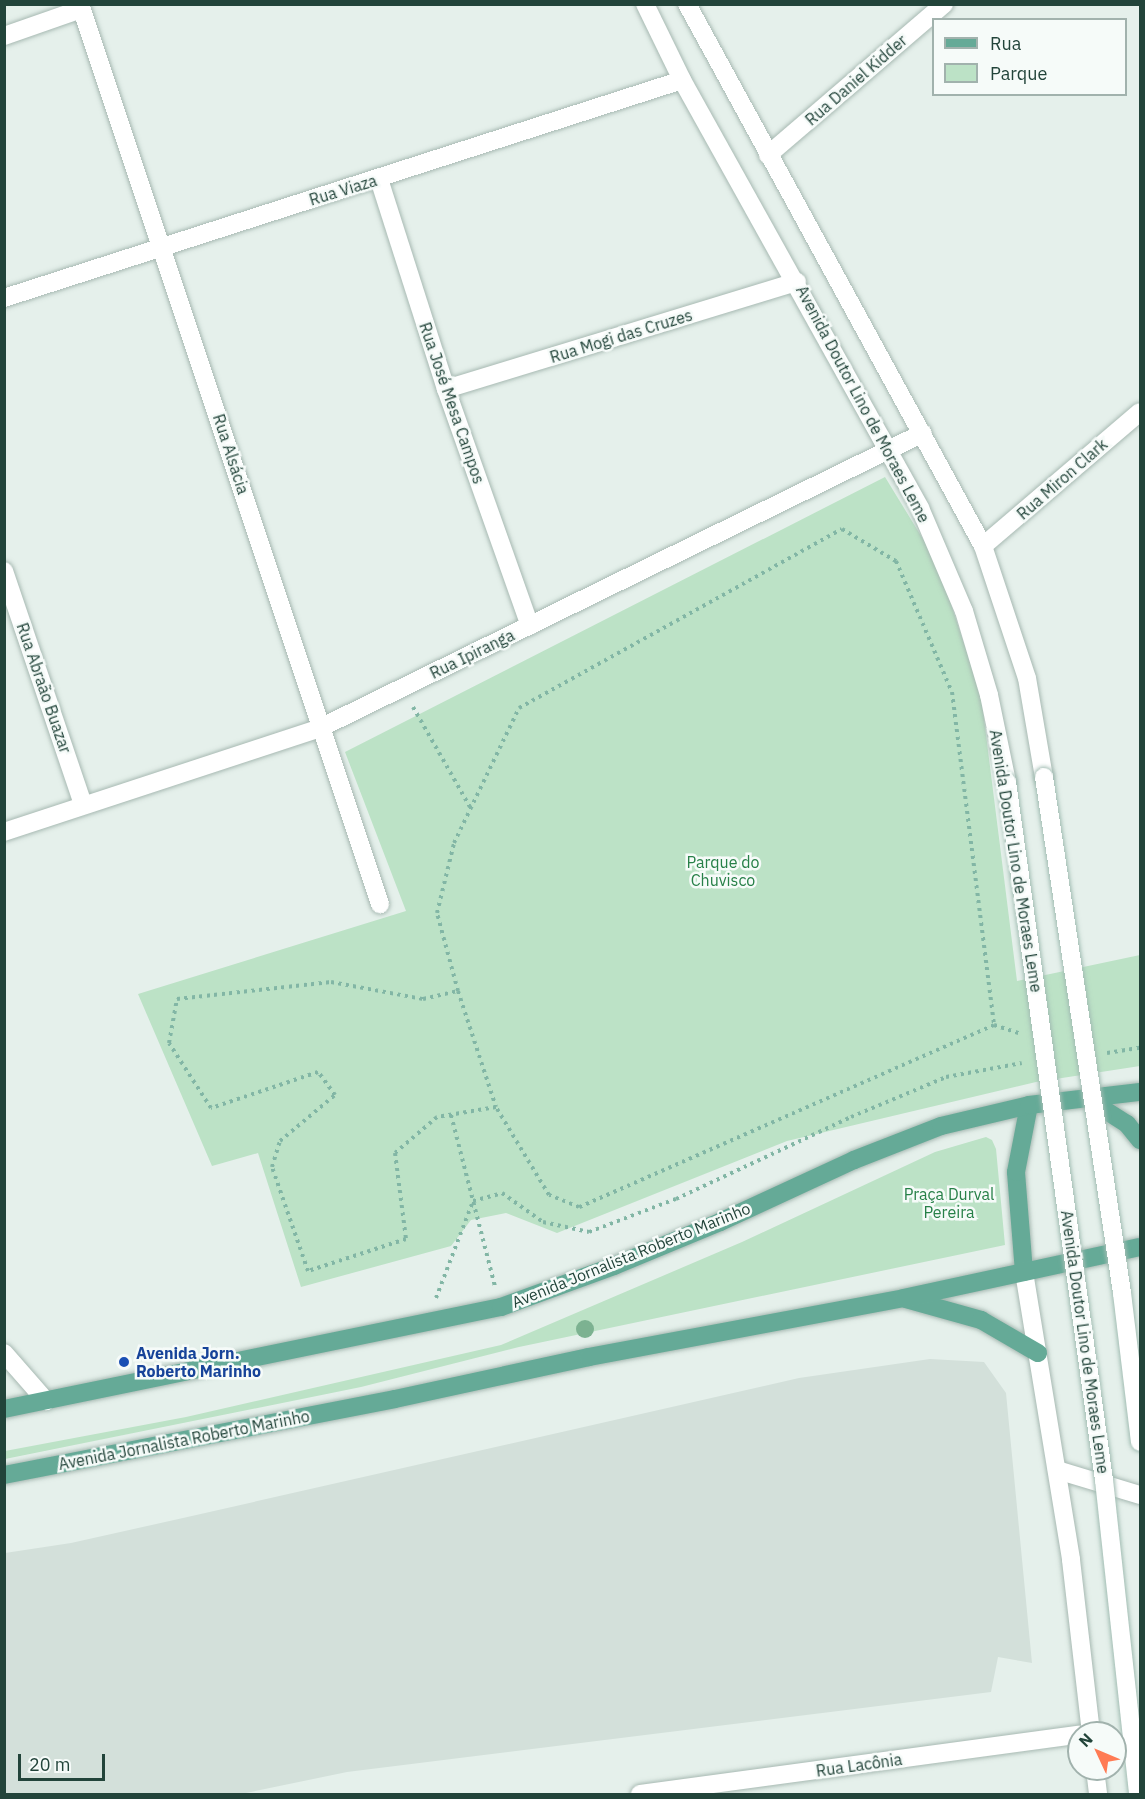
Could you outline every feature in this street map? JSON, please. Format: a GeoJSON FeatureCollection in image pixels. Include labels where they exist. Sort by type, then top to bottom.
{"type":"FeatureCollection","features":[{"type":"Feature","properties":{"kind":"main road","name":"Avenida Jornalista Roberto Marinho"},"geometry":{"type":"LineString","coordinates":[[4,1409],[501,1307],[614,1266],[720,1222],[854,1160],[941,1126],[1029,1105],[1140,1092]]}},
{"type":"Feature","properties":{"kind":"main road"},"geometry":{"type":"LineString","coordinates":[[1086,1098],[1127,1124],[1140,1140]]}},
{"type":"Feature","properties":{"kind":"main road"},"geometry":{"type":"LineString","coordinates":[[1024,1272],[1016,1172],[1029,1105]]}},
{"type":"Feature","properties":{"kind":"main road","name":"Avenida Jornalista Roberto Marinho"},"geometry":{"type":"LineString","coordinates":[[4,1475],[395,1399],[589,1357],[904,1298],[1140,1247]]}},
{"type":"Feature","properties":{"kind":"main road"},"geometry":{"type":"LineString","coordinates":[[904,1298],[981,1320],[1038,1353]]}},
{"type":"Feature","properties":{"kind":"street","name":"Avenida Doutor Lino de Moraes Leme"},"geometry":{"type":"LineString","coordinates":[[645,4],[682,80],[797,282],[920,508],[964,611],[989,695],[1007,782],[1104,1480],[1137,1794]]}},
{"type":"Feature","properties":{"kind":"street"},"geometry":{"type":"LineString","coordinates":[[687,4],[983,546],[1027,678],[1122,1293],[1140,1442]]}},
{"type":"Feature","properties":{"kind":"street","name":"Rua Daniel Kidder"},"geometry":{"type":"LineString","coordinates":[[768,155],[944,4]]}},
{"type":"Feature","properties":{"kind":"street"},"geometry":{"type":"LineString","coordinates":[[4,36],[80,7]]}},
{"type":"Feature","properties":{"kind":"street","name":"Rua Alsácia"},"geometry":{"type":"LineString","coordinates":[[80,7],[162,246],[380,904]]}},
{"type":"Feature","properties":{"kind":"street","name":"Rua Viaza"},"geometry":{"type":"LineString","coordinates":[[4,298],[682,80]]}},
{"type":"Feature","properties":{"kind":"street","name":"Rua José Mesa Campos"},"geometry":{"type":"LineString","coordinates":[[379,179],[446,389],[530,626]]}},
{"type":"Feature","properties":{"kind":"street","name":"Rua Mogi das Cruzes"},"geometry":{"type":"LineString","coordinates":[[446,389],[797,282]]}},
{"type":"Feature","properties":{"kind":"street","name":"Rua Miron Clark"},"geometry":{"type":"LineString","coordinates":[[983,546],[1140,412]]}},
{"type":"Feature","properties":{"kind":"street","name":"Rua Ipiranga"},"geometry":{"type":"LineString","coordinates":[[4,832],[321,728],[923,433]]}},
{"type":"Feature","properties":{"kind":"street","name":"Rua Abraão Buazar"},"geometry":{"type":"LineString","coordinates":[[4,571],[83,805]]}},
{"type":"Feature","properties":{"kind":"street"},"geometry":{"type":"LineString","coordinates":[[1024,1272],[1057,1470],[1089,1721]]}},
{"type":"Feature","properties":{"kind":"street"},"geometry":{"type":"LineString","coordinates":[[4,1353],[46,1401]]}},
{"type":"Feature","properties":{"kind":"street"},"geometry":{"type":"LineString","coordinates":[[1057,1470],[1140,1495]]}},
{"type":"Feature","properties":{"kind":"street"},"geometry":{"type":"LineString","coordinates":[[1122,1489],[1140,1480]]}},
{"type":"Feature","properties":{"kind":"street","name":"Rua Lacônia"},"geometry":{"type":"LineString","coordinates":[[640,1794],[1067,1737]]}},
{"type":"Feature","properties":{"kind":"path"},"geometry":{"type":"LineString","coordinates":[[842,529],[896,561],[952,692],[994,1025],[579,1207],[549,1195],[496,1107],[458,991],[437,913],[454,843],[471,808],[519,708],[842,529]]}},
{"type":"Feature","properties":{"kind":"path"},"geometry":{"type":"LineString","coordinates":[[403,688],[471,808]]}},
{"type":"Feature","properties":{"kind":"path"},"geometry":{"type":"LineString","coordinates":[[458,991],[423,999],[331,982],[177,999],[169,1043],[211,1108],[318,1072],[335,1095],[280,1141],[272,1167],[308,1271],[406,1239],[395,1153],[437,1117],[496,1107]]}},
{"type":"Feature","properties":{"kind":"path"},"geometry":{"type":"LineString","coordinates":[[1105,1053],[1140,1048]]}},
{"type":"Feature","properties":{"kind":"path"},"geometry":{"type":"LineString","coordinates":[[473,1201],[502,1194],[543,1222],[589,1232],[676,1199],[841,1122],[946,1077],[1024,1063]]}},
{"type":"Feature","properties":{"kind":"path"},"geometry":{"type":"LineString","coordinates":[[451,1114],[501,1307]]}},
{"type":"Feature","properties":{"kind":"path"},"geometry":{"type":"LineString","coordinates":[[426,1322],[473,1201]]}},
{"type":"Feature","properties":{"kind":"shaded area"},"geometry":{"type":"Polygon","coordinates":[[[930,1359],[984,1362],[1006,1393],[1032,1663],[998,1657],[991,1692],[347,1772],[241,1794],[5,1794],[5,1553],[71,1543],[799,1378],[930,1359]]]}},
{"type":"Feature","properties":{"kind":"green space","name":"Parque do Chuvisco"},"geometry":{"type":"Polygon","coordinates":[[[885,477],[937,562],[981,695],[1017,981],[1140,955],[1140,1066],[1036,1082],[787,1141],[557,1233],[506,1213],[471,1220],[451,1246],[301,1287],[258,1153],[212,1166],[138,994],[406,911],[345,752],[885,477]]]}},
{"type":"Feature","properties":{"kind":"green space","name":"Praça Durval Pereira"},"geometry":{"type":"Polygon","coordinates":[[[986,1137],[992,1140],[996,1149],[1005,1245],[519,1347],[361,1387],[5,1459],[5,1451],[186,1417],[501,1345],[742,1242],[935,1152],[986,1137]]]}},
{"type":"Feature","properties":{"kind":"place","name":"Avenida Jorn. Roberto Marinho"},"geometry":{"type":"Point","coordinates":[124,1362]}}]}
